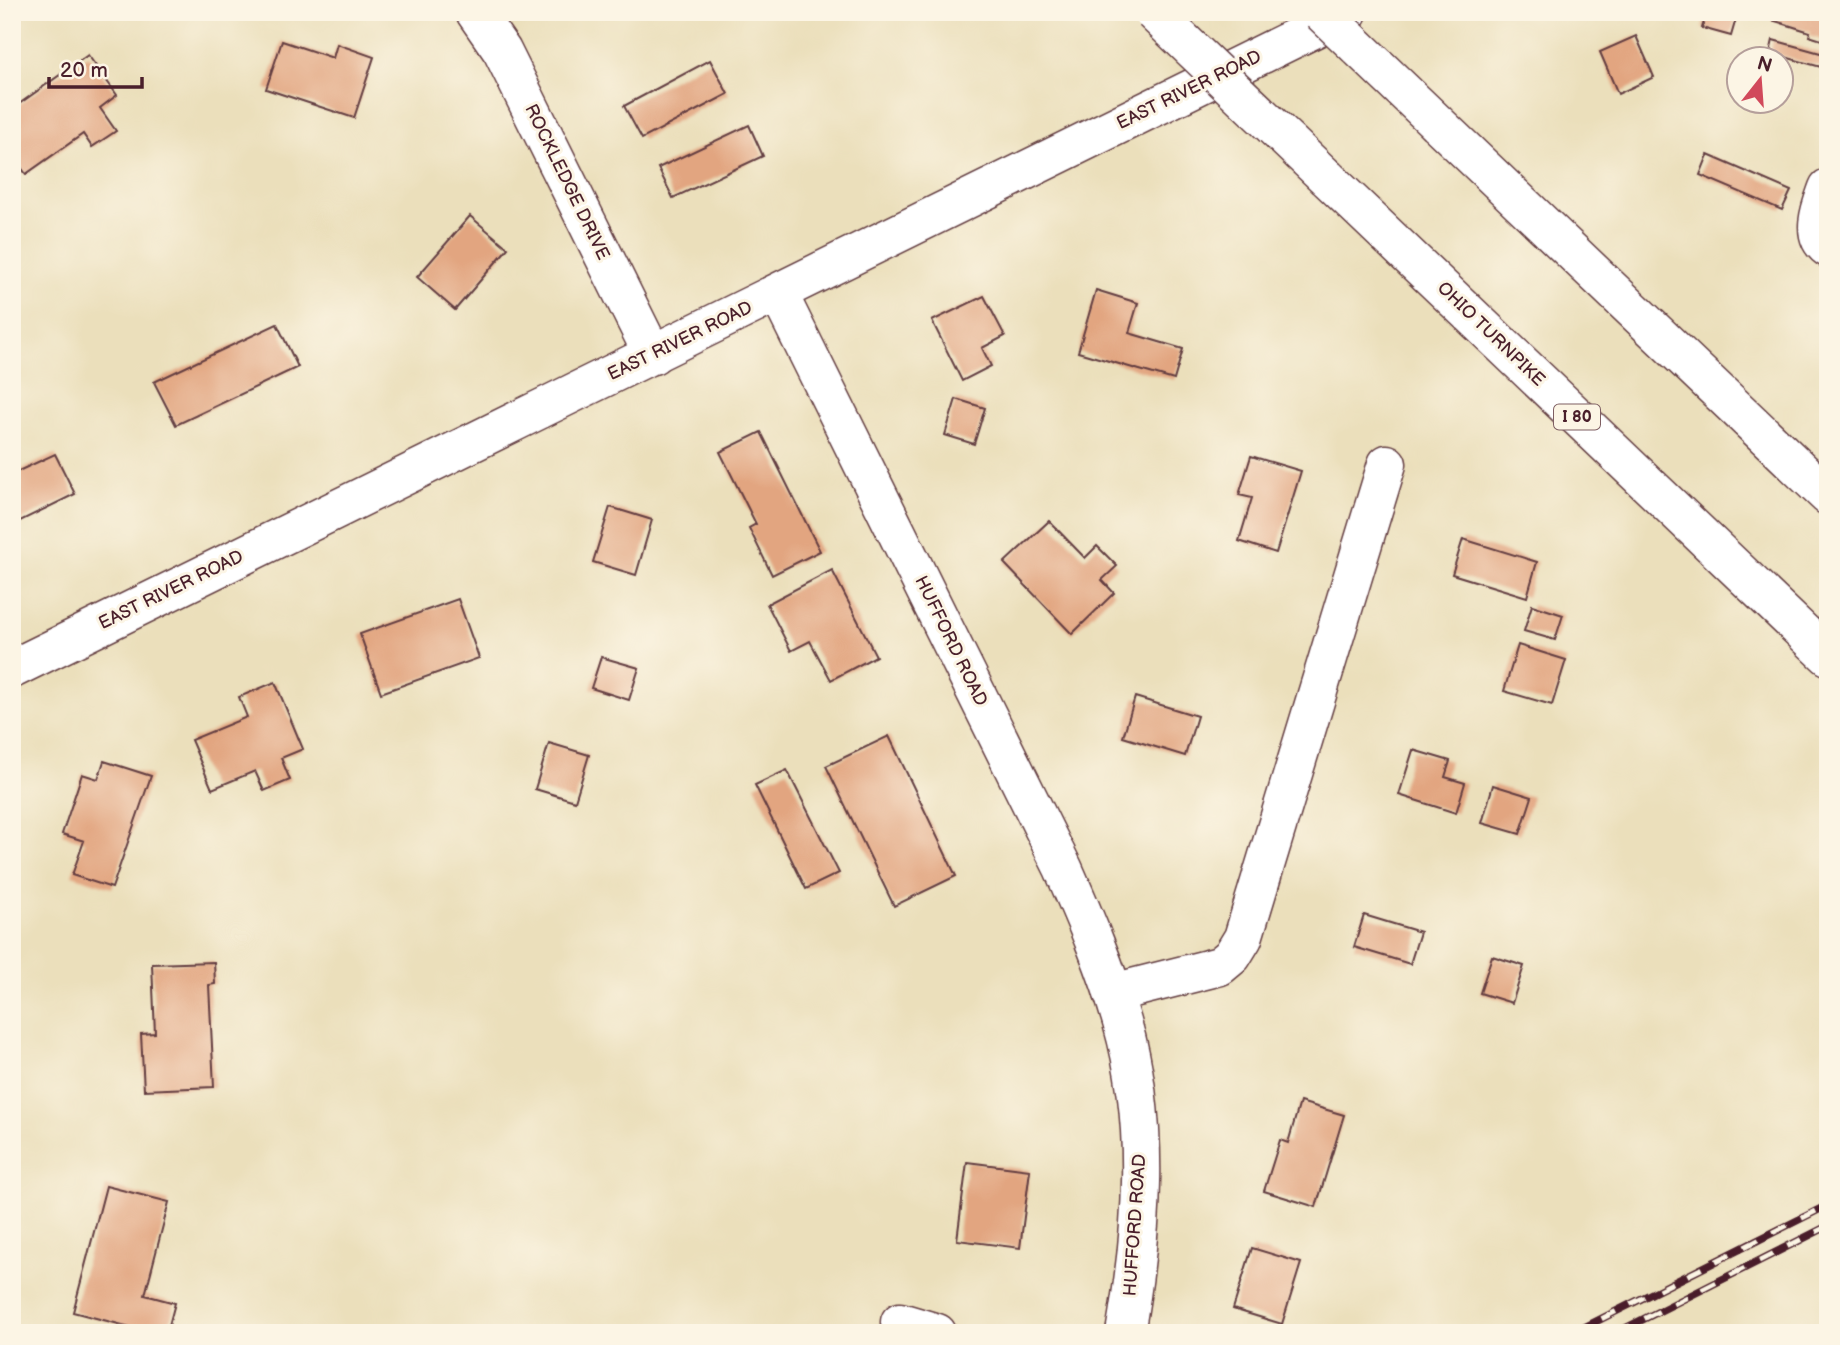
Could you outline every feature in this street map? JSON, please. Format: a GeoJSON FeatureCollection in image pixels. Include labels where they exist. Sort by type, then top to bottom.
{"type":"FeatureCollection","features":[{"type":"Feature","properties":{"kind":"main road","name":"ROCKLEDGE DRIVE"},"geometry":{"type":"LineString","coordinates":[[475,12],[502,51],[653,355]]}},
{"type":"Feature","properties":{"kind":"main road","name":"OHIO TURNPIKE"},"geometry":{"type":"LineString","coordinates":[[1153,12],[1828,656]]}},
{"type":"Feature","properties":{"kind":"main road"},"geometry":{"type":"LineString","coordinates":[[1321,12],[1828,496]]}},
{"type":"Feature","properties":{"kind":"main road","name":"EAST RIVER ROAD"},"geometry":{"type":"LineString","coordinates":[[12,669],[1348,12]]}},
{"type":"Feature","properties":{"kind":"main road"},"geometry":{"type":"LineString","coordinates":[[1828,188],[1817,230],[1822,244],[1828,248]]}},
{"type":"Feature","properties":{"kind":"main road","name":"HUFFORD ROAD"},"geometry":{"type":"LineString","coordinates":[[778,292],[1063,868],[1101,956],[1123,1024],[1133,1071],[1140,1143],[1140,1204],[1135,1275],[1125,1333]]}},
{"type":"Feature","properties":{"kind":"main road"},"geometry":{"type":"LineString","coordinates":[[1113,993],[1220,966],[1232,956],[1243,937],[1387,464]]}},
{"type":"Feature","properties":{"kind":"main road"},"geometry":{"type":"LineString","coordinates":[[900,1322],[937,1333]]}},
{"type":"Feature","properties":{"kind":"building"},"geometry":{"type":"Polygon","coordinates":[[[1707,12],[1738,12],[1731,36],[1702,28],[1707,12]]]}},
{"type":"Feature","properties":{"kind":"building"},"geometry":{"type":"Polygon","coordinates":[[[1774,12],[1813,12],[1828,17],[1828,42],[1809,36],[1810,32],[1772,20],[1774,12]]]}},
{"type":"Feature","properties":{"kind":"building"},"geometry":{"type":"Polygon","coordinates":[[[1636,36],[1654,77],[1618,94],[1600,52],[1636,36]]]}},
{"type":"Feature","properties":{"kind":"building"},"geometry":{"type":"Polygon","coordinates":[[[1773,40],[1824,54],[1821,67],[1794,60],[1794,46],[1772,46],[1773,40]]]}},
{"type":"Feature","properties":{"kind":"building"},"geometry":{"type":"Polygon","coordinates":[[[282,41],[333,58],[337,44],[374,57],[354,118],[266,89],[282,41]]]}},
{"type":"Feature","properties":{"kind":"building"},"geometry":{"type":"Polygon","coordinates":[[[88,55],[117,95],[100,108],[116,131],[92,147],[83,134],[26,174],[12,155],[12,109],[88,55]]]}},
{"type":"Feature","properties":{"kind":"building"},"geometry":{"type":"Polygon","coordinates":[[[710,60],[728,94],[642,139],[624,106],[710,60]]]}},
{"type":"Feature","properties":{"kind":"building"},"geometry":{"type":"Polygon","coordinates":[[[749,125],[763,156],[673,198],[658,168],[749,125]]]}},
{"type":"Feature","properties":{"kind":"building"},"geometry":{"type":"Polygon","coordinates":[[[1708,155],[1791,191],[1782,210],[1700,175],[1708,155]]]}},
{"type":"Feature","properties":{"kind":"building"},"geometry":{"type":"Polygon","coordinates":[[[470,216],[508,248],[455,310],[417,277],[470,216]]]}},
{"type":"Feature","properties":{"kind":"building"},"geometry":{"type":"Polygon","coordinates":[[[1096,290],[1138,303],[1129,333],[1183,349],[1174,380],[1078,352],[1096,290]]]}},
{"type":"Feature","properties":{"kind":"building"},"geometry":{"type":"Polygon","coordinates":[[[984,296],[1005,336],[982,348],[991,366],[962,381],[932,321],[984,296]]]}},
{"type":"Feature","properties":{"kind":"building"},"geometry":{"type":"Polygon","coordinates":[[[277,324],[298,367],[176,425],[154,382],[277,324]]]}},
{"type":"Feature","properties":{"kind":"building"},"geometry":{"type":"Polygon","coordinates":[[[956,399],[985,408],[974,444],[945,435],[956,399]]]}},
{"type":"Feature","properties":{"kind":"building"},"geometry":{"type":"Polygon","coordinates":[[[761,432],[820,551],[772,575],[749,528],[756,524],[720,452],[761,432]]]}},
{"type":"Feature","properties":{"kind":"building"},"geometry":{"type":"Polygon","coordinates":[[[55,454],[75,494],[12,525],[12,474],[55,454]]]}},
{"type":"Feature","properties":{"kind":"building"},"geometry":{"type":"Polygon","coordinates":[[[1251,456],[1301,471],[1276,553],[1239,541],[1252,498],[1239,495],[1251,456]]]}},
{"type":"Feature","properties":{"kind":"building"},"geometry":{"type":"Polygon","coordinates":[[[610,507],[652,520],[636,575],[593,562],[610,507]]]}},
{"type":"Feature","properties":{"kind":"building"},"geometry":{"type":"Polygon","coordinates":[[[1049,521],[1085,558],[1097,546],[1117,566],[1102,580],[1114,593],[1072,634],[1004,563],[1049,521]]]}},
{"type":"Feature","properties":{"kind":"building"},"geometry":{"type":"Polygon","coordinates":[[[1463,539],[1537,562],[1527,597],[1452,574],[1463,539]]]}},
{"type":"Feature","properties":{"kind":"building"},"geometry":{"type":"Polygon","coordinates":[[[832,570],[876,656],[831,680],[810,641],[791,651],[767,604],[832,570]]]}},
{"type":"Feature","properties":{"kind":"building"},"geometry":{"type":"Polygon","coordinates":[[[458,599],[479,658],[381,693],[360,634],[458,599]]]}},
{"type":"Feature","properties":{"kind":"building"},"geometry":{"type":"Polygon","coordinates":[[[1532,605],[1563,615],[1555,640],[1524,631],[1532,605]]]}},
{"type":"Feature","properties":{"kind":"building"},"geometry":{"type":"Polygon","coordinates":[[[1518,645],[1566,660],[1552,705],[1504,691],[1518,645]]]}},
{"type":"Feature","properties":{"kind":"building"},"geometry":{"type":"Polygon","coordinates":[[[601,657],[639,668],[629,700],[591,688],[601,657]]]}},
{"type":"Feature","properties":{"kind":"building"},"geometry":{"type":"Polygon","coordinates":[[[275,682],[303,749],[281,758],[290,780],[264,791],[255,771],[212,789],[191,740],[247,717],[239,697],[275,682]]]}},
{"type":"Feature","properties":{"kind":"building"},"geometry":{"type":"Polygon","coordinates":[[[1135,697],[1197,716],[1185,756],[1123,737],[1135,697]]]}},
{"type":"Feature","properties":{"kind":"building"},"geometry":{"type":"Polygon","coordinates":[[[889,736],[956,876],[894,906],[826,766],[889,736]]]}},
{"type":"Feature","properties":{"kind":"building"},"geometry":{"type":"Polygon","coordinates":[[[549,743],[589,755],[575,801],[535,789],[549,743]]]}},
{"type":"Feature","properties":{"kind":"building"},"geometry":{"type":"Polygon","coordinates":[[[1413,750],[1450,761],[1445,777],[1465,783],[1456,813],[1399,795],[1413,750]]]}},
{"type":"Feature","properties":{"kind":"building"},"geometry":{"type":"Polygon","coordinates":[[[104,761],[151,776],[112,888],[72,875],[84,841],[62,834],[82,774],[98,779],[104,761]]]}},
{"type":"Feature","properties":{"kind":"building"},"geometry":{"type":"Polygon","coordinates":[[[787,770],[839,873],[806,889],[755,785],[787,770]]]}},
{"type":"Feature","properties":{"kind":"building"},"geometry":{"type":"Polygon","coordinates":[[[1493,785],[1532,797],[1520,834],[1482,823],[1493,785]]]}},
{"type":"Feature","properties":{"kind":"building"},"geometry":{"type":"Polygon","coordinates":[[[1364,915],[1420,932],[1410,964],[1354,947],[1364,915]]]}},
{"type":"Feature","properties":{"kind":"building"},"geometry":{"type":"Polygon","coordinates":[[[1492,956],[1524,966],[1512,1003],[1480,993],[1492,956]]]}},
{"type":"Feature","properties":{"kind":"building"},"geometry":{"type":"Polygon","coordinates":[[[214,962],[215,984],[209,985],[214,1087],[144,1090],[141,1034],[155,1033],[152,964],[214,962]]]}},
{"type":"Feature","properties":{"kind":"building"},"geometry":{"type":"Polygon","coordinates":[[[1300,1102],[1344,1115],[1316,1207],[1264,1191],[1280,1140],[1288,1143],[1300,1102]]]}},
{"type":"Feature","properties":{"kind":"building"},"geometry":{"type":"Polygon","coordinates":[[[967,1162],[1030,1170],[1020,1248],[957,1240],[967,1162]]]}},
{"type":"Feature","properties":{"kind":"building"},"geometry":{"type":"Polygon","coordinates":[[[106,1186],[169,1202],[145,1295],[175,1303],[167,1333],[153,1333],[73,1312],[106,1186]]]}},
{"type":"Feature","properties":{"kind":"building"},"geometry":{"type":"Polygon","coordinates":[[[1252,1248],[1301,1263],[1282,1324],[1233,1309],[1252,1248]]]}},
{"type":"Feature","properties":{"kind":"building"},"geometry":{"type":"Polygon","coordinates":[[[873,1327],[890,1332],[890,1333],[871,1333],[873,1327]]]}},
{"type":"Feature","properties":{"kind":"railway"},"geometry":{"type":"LineString","coordinates":[[1573,1333],[1828,1205]]}},
{"type":"Feature","properties":{"kind":"railway"},"geometry":{"type":"LineString","coordinates":[[1616,1333],[1828,1226]]}}]}
